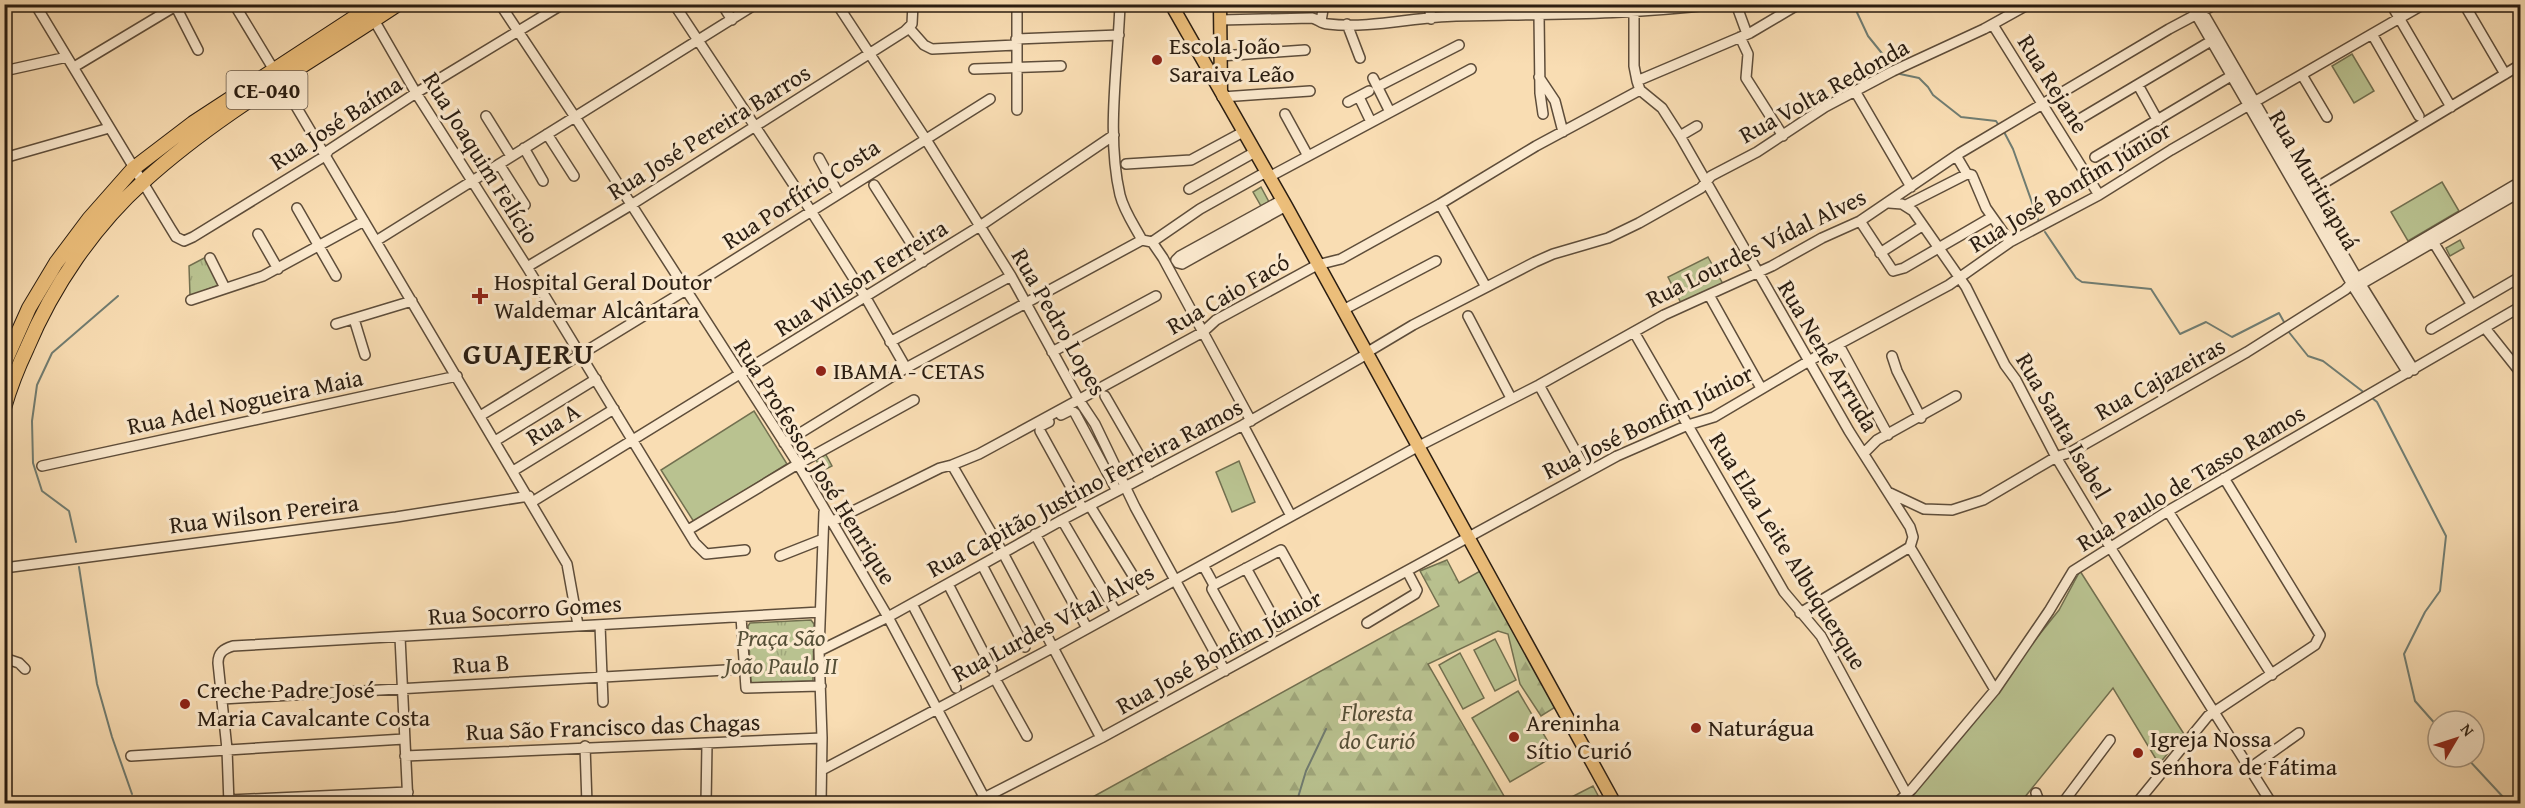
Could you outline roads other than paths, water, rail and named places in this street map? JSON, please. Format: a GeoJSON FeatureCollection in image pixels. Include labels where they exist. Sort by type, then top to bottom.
{"type":"FeatureCollection","features":[{"type":"Feature","properties":{"kind":"highway","name":"CE-040"},"geometry":{"type":"LineString","coordinates":[[4,408],[18,369],[49,301],[92,239],[142,183],[278,76],[370,10],[398,4]]}},
{"type":"Feature","properties":{"kind":"highway","name":"CE-040"},"geometry":{"type":"LineString","coordinates":[[4,364],[29,308],[56,263],[89,219],[134,168],[193,123],[278,76]]}},
{"type":"Feature","properties":{"kind":"main road"},"geometry":{"type":"LineString","coordinates":[[1171,4],[1268,174],[1615,804]]}},
{"type":"Feature","properties":{"kind":"main road"},"geometry":{"type":"LineString","coordinates":[[1221,4],[1221,95]]}},
{"type":"Feature","properties":{"kind":"main road"},"geometry":{"type":"LineString","coordinates":[[1204,64],[1213,74],[1221,60]]}},
{"type":"Feature","properties":{"kind":"street"},"geometry":{"type":"LineString","coordinates":[[36,4],[142,183]]}},
{"type":"Feature","properties":{"kind":"street"},"geometry":{"type":"LineString","coordinates":[[234,4],[567,564],[578,625]]}},
{"type":"Feature","properties":{"kind":"street","name":"Rua Professor José Henrique"},"geometry":{"type":"LineString","coordinates":[[500,4],[798,464],[888,617],[984,797]]}},
{"type":"Feature","properties":{"kind":"street","name":"Rua José Baíma"},"geometry":{"type":"LineString","coordinates":[[142,183],[176,237],[184,241],[325,156],[329,150],[416,93],[563,4]]}},
{"type":"Feature","properties":{"kind":"street"},"geometry":{"type":"LineString","coordinates":[[674,4],[811,211],[866,298],[906,368]]}},
{"type":"Feature","properties":{"kind":"street"},"geometry":{"type":"LineString","coordinates":[[722,4],[732,20]]}},
{"type":"Feature","properties":{"kind":"street"},"geometry":{"type":"LineString","coordinates":[[376,241],[756,4]]}},
{"type":"Feature","properties":{"kind":"street","name":"Rua Pedro Lopes"},"geometry":{"type":"LineString","coordinates":[[837,4],[925,138],[1011,276],[1079,400],[1095,424],[1121,489],[1135,507],[1225,671]]}},
{"type":"Feature","properties":{"kind":"street"},"geometry":{"type":"LineString","coordinates":[[913,4],[914,19],[909,28],[924,45],[932,49],[1119,35]]}},
{"type":"Feature","properties":{"kind":"street"},"geometry":{"type":"LineString","coordinates":[[1017,4],[1017,110]]}},
{"type":"Feature","properties":{"kind":"street"},"geometry":{"type":"LineString","coordinates":[[1120,4],[1114,135],[1115,171],[1120,196],[1127,215],[1163,258],[1203,332],[1291,516]]}},
{"type":"Feature","properties":{"kind":"street"},"geometry":{"type":"LineString","coordinates":[[1321,21],[1324,4]]}},
{"type":"Feature","properties":{"kind":"street"},"geometry":{"type":"LineString","coordinates":[[1429,4],[1431,18]]}},
{"type":"Feature","properties":{"kind":"street"},"geometry":{"type":"LineString","coordinates":[[1221,20],[1312,18],[1325,24],[1347,24],[1717,4]]}},
{"type":"Feature","properties":{"kind":"street"},"geometry":{"type":"LineString","coordinates":[[1736,4],[1748,54],[1746,78],[1783,136]]}},
{"type":"Feature","properties":{"kind":"street","name":"Rua Caio Facó"},"geometry":{"type":"LineString","coordinates":[[831,522],[934,470],[979,454],[1203,332],[1216,320],[1317,265],[1341,258],[1440,204],[1639,86],[1744,35],[1799,4]]}},
{"type":"Feature","properties":{"kind":"street","name":"Rua Volta Redonda"},"geometry":{"type":"LineString","coordinates":[[1705,182],[1711,176],[1783,136],[1825,107],[1893,71],[1993,25],[2029,4]]}},
{"type":"Feature","properties":{"kind":"street","name":"Rua Muritiapuá"},"geometry":{"type":"LineString","coordinates":[[2190,4],[2199,10],[2354,285],[2411,372]]}},
{"type":"Feature","properties":{"kind":"street","name":"Rua Lourdes Vídal Alves"},"geometry":{"type":"LineString","coordinates":[[1303,510],[1417,447],[1539,385],[1664,315],[1757,273],[1860,221],[2043,103],[2199,10],[2216,4]]}},
{"type":"Feature","properties":{"kind":"street"},"geometry":{"type":"LineString","coordinates":[[2391,4],[2451,107]]}},
{"type":"Feature","properties":{"kind":"street","name":"Rua José Bonfim Júnior"},"geometry":{"type":"LineString","coordinates":[[972,804],[1101,738],[1617,456],[1688,425],[1714,417],[1761,388],[1950,285],[2010,242],[2099,195],[2251,103],[2424,4]]}},
{"type":"Feature","properties":{"kind":"street"},"geometry":{"type":"LineString","coordinates":[[2464,4],[2505,74]]}},
{"type":"Feature","properties":{"kind":"street"},"geometry":{"type":"LineString","coordinates":[[74,67],[178,6],[198,50]]}},
{"type":"Feature","properties":{"kind":"street"},"geometry":{"type":"LineString","coordinates":[[1634,8],[1634,66],[1639,86]]}},
{"type":"Feature","properties":{"kind":"street","name":"Rua Joaquim Felício"},"geometry":{"type":"LineString","coordinates":[[370,10],[416,93],[527,267],[701,551],[706,554],[745,550]]}},
{"type":"Feature","properties":{"kind":"street","name":"Rua Muritiapuá"},"geometry":{"type":"LineString","coordinates":[[2199,10],[2211,41],[2231,76],[2251,103]]}},
{"type":"Feature","properties":{"kind":"street"},"geometry":{"type":"LineString","coordinates":[[1539,15],[1539,78],[1543,114]]}},
{"type":"Feature","properties":{"kind":"street"},"geometry":{"type":"LineString","coordinates":[[1347,24],[1360,58]]}},
{"type":"Feature","properties":{"kind":"street","name":"Rua Rejane"},"geometry":{"type":"LineString","coordinates":[[1993,25],[2099,195]]}},
{"type":"Feature","properties":{"kind":"street","name":"Rua José Pereira Barros"},"geometry":{"type":"LineString","coordinates":[[527,267],[631,205],[909,28]]}},
{"type":"Feature","properties":{"kind":"street"},"geometry":{"type":"LineString","coordinates":[[2372,34],[2419,116]]}},
{"type":"Feature","properties":{"kind":"street"},"geometry":{"type":"LineString","coordinates":[[2078,120],[2211,41]]}},
{"type":"Feature","properties":{"kind":"street"},"geometry":{"type":"LineString","coordinates":[[1348,102],[1359,97],[1373,85],[1459,45]]}},
{"type":"Feature","properties":{"kind":"street"},"geometry":{"type":"LineString","coordinates":[[1221,60],[1305,50]]}},
{"type":"Feature","properties":{"kind":"street"},"geometry":{"type":"LineString","coordinates":[[5,71],[67,57]]}},
{"type":"Feature","properties":{"kind":"street"},"geometry":{"type":"LineString","coordinates":[[2304,195],[2520,64]]}},
{"type":"Feature","properties":{"kind":"street"},"geometry":{"type":"LineString","coordinates":[[974,69],[1061,66]]}},
{"type":"Feature","properties":{"kind":"street"},"geometry":{"type":"LineString","coordinates":[[784,443],[906,368],[1025,302],[1147,241],[1200,209],[1308,156],[1472,69]]}},
{"type":"Feature","properties":{"kind":"street"},"geometry":{"type":"LineString","coordinates":[[2302,75],[2327,117]]}},
{"type":"Feature","properties":{"kind":"street"},"geometry":{"type":"LineString","coordinates":[[2095,157],[2231,76]]}},
{"type":"Feature","properties":{"kind":"street"},"geometry":{"type":"LineString","coordinates":[[1539,78],[1555,101],[1563,132]]}},
{"type":"Feature","properties":{"kind":"street"},"geometry":{"type":"LineString","coordinates":[[1373,85],[1390,112]]}},
{"type":"Feature","properties":{"kind":"street"},"geometry":{"type":"LineString","coordinates":[[2138,85],[2158,121]]}},
{"type":"Feature","properties":{"kind":"street","name":"Rua Nenê Arruda"},"geometry":{"type":"LineString","coordinates":[[1639,86],[1660,106],[1680,136],[1809,362],[1912,531],[1911,547],[1995,690]]}},
{"type":"Feature","properties":{"kind":"street"},"geometry":{"type":"LineString","coordinates":[[1221,95],[1310,91]]}},
{"type":"Feature","properties":{"kind":"street"},"geometry":{"type":"LineString","coordinates":[[1855,92],[1911,187]]}},
{"type":"Feature","properties":{"kind":"street"},"geometry":{"type":"LineString","coordinates":[[1359,97],[1371,122]]}},
{"type":"Feature","properties":{"kind":"street","name":"Rua Porfírio Costa"},"geometry":{"type":"LineString","coordinates":[[480,416],[990,99]]}},
{"type":"Feature","properties":{"kind":"street"},"geometry":{"type":"LineString","coordinates":[[1285,114],[1308,156]]}},
{"type":"Feature","properties":{"kind":"street"},"geometry":{"type":"LineString","coordinates":[[486,116],[511,156]]}},
{"type":"Feature","properties":{"kind":"street"},"geometry":{"type":"LineString","coordinates":[[1680,136],[1697,126]]}},
{"type":"Feature","properties":{"kind":"street"},"geometry":{"type":"LineString","coordinates":[[4,158],[108,128]]}},
{"type":"Feature","properties":{"kind":"street"},"geometry":{"type":"LineString","coordinates":[[1126,164],[1191,160],[1243,132]]}},
{"type":"Feature","properties":{"kind":"street"},"geometry":{"type":"LineString","coordinates":[[548,134],[574,176]]}},
{"type":"Feature","properties":{"kind":"street","name":"Rua Wilson Ferreira"},"geometry":{"type":"LineString","coordinates":[[530,499],[866,298],[980,226],[1114,135]]}},
{"type":"Feature","properties":{"kind":"street"},"geometry":{"type":"LineString","coordinates":[[524,148],[543,181]]}},
{"type":"Feature","properties":{"kind":"street"},"geometry":{"type":"LineString","coordinates":[[1189,189],[1255,152]]}},
{"type":"Feature","properties":{"kind":"street"},"geometry":{"type":"LineString","coordinates":[[1957,157],[1967,174],[1972,175],[1982,201],[2010,242]]}},
{"type":"Feature","properties":{"kind":"street"},"geometry":{"type":"LineString","coordinates":[[819,158],[838,193]]}},
{"type":"Feature","properties":{"kind":"street"},"geometry":{"type":"LineString","coordinates":[[499,164],[525,205]]}},
{"type":"Feature","properties":{"kind":"street"},"geometry":{"type":"LineString","coordinates":[[1889,203],[1906,205],[1967,174]]}},
{"type":"Feature","properties":{"kind":"street","name":"Rua Capitão Justino Ferreira Ramos"},"geometry":{"type":"LineString","coordinates":[[819,651],[888,617],[1035,534],[1247,423],[1400,332],[1553,254],[1608,238],[1701,188],[1705,182]]}},
{"type":"Feature","properties":{"kind":"street","name":"Rua Cajazeiras"},"geometry":{"type":"LineString","coordinates":[[2432,240],[2520,182]]}},
{"type":"Feature","properties":{"kind":"street"},"geometry":{"type":"LineString","coordinates":[[874,185],[923,262]]}},
{"type":"Feature","properties":{"kind":"street","name":"Rua Cajazeiras"},"geometry":{"type":"LineString","coordinates":[[1890,493],[1924,509],[1952,510],[1993,495],[2056,457],[2071,452],[2247,352],[2354,285],[2520,192]]}},
{"type":"Feature","properties":{"kind":"street"},"geometry":{"type":"LineString","coordinates":[[1238,228],[1182,264],[1176,260],[1284,203]]}},
{"type":"Feature","properties":{"kind":"street"},"geometry":{"type":"LineString","coordinates":[[1440,204],[1486,287]]}},
{"type":"Feature","properties":{"kind":"street","name":"Rua Santa Isabel"},"geometry":{"type":"LineString","coordinates":[[1906,205],[1913,211],[1959,277],[2056,457],[2272,804]]}},
{"type":"Feature","properties":{"kind":"street"},"geometry":{"type":"LineString","coordinates":[[297,208],[336,276]]}},
{"type":"Feature","properties":{"kind":"street"},"geometry":{"type":"LineString","coordinates":[[1860,221],[1891,269],[1898,270],[1992,217]]}},
{"type":"Feature","properties":{"kind":"street"},"geometry":{"type":"LineString","coordinates":[[191,300],[278,268],[364,221]]}},
{"type":"Feature","properties":{"kind":"street"},"geometry":{"type":"LineString","coordinates":[[1880,253],[1922,226]]}},
{"type":"Feature","properties":{"kind":"street"},"geometry":{"type":"LineString","coordinates":[[258,234],[278,268]]}},
{"type":"Feature","properties":{"kind":"street"},"geometry":{"type":"LineString","coordinates":[[2432,240],[2472,306]]}},
{"type":"Feature","properties":{"kind":"street"},"geometry":{"type":"LineString","coordinates":[[210,258],[225,288]]}},
{"type":"Feature","properties":{"kind":"street"},"geometry":{"type":"LineString","coordinates":[[1343,310],[1436,261]]}},
{"type":"Feature","properties":{"kind":"street"},"geometry":{"type":"LineString","coordinates":[[890,342],[1011,276]]}},
{"type":"Feature","properties":{"kind":"street"},"geometry":{"type":"LineString","coordinates":[[2431,329],[2520,277]]}},
{"type":"Feature","properties":{"kind":"street"},"geometry":{"type":"LineString","coordinates":[[1710,295],[1761,388]]}},
{"type":"Feature","properties":{"kind":"street"},"geometry":{"type":"LineString","coordinates":[[1052,352],[1156,296]]}},
{"type":"Feature","properties":{"kind":"street"},"geometry":{"type":"LineString","coordinates":[[336,324],[412,301]]}},
{"type":"Feature","properties":{"kind":"street","name":"Rua Paulo de Tasso Ramos"},"geometry":{"type":"LineString","coordinates":[[1896,804],[1912,789],[1995,690],[2049,611],[2073,571],[2168,511],[2520,307]]}},
{"type":"Feature","properties":{"kind":"street"},"geometry":{"type":"LineString","coordinates":[[1468,316],[1511,398]]}},
{"type":"Feature","properties":{"kind":"street"},"geometry":{"type":"LineString","coordinates":[[354,319],[365,355]]}},
{"type":"Feature","properties":{"kind":"street"},"geometry":{"type":"LineString","coordinates":[[2485,328],[2520,372]]}},
{"type":"Feature","properties":{"kind":"street","name":"Rua Elza Leite Albuquerque"},"geometry":{"type":"LineString","coordinates":[[1634,332],[1784,592],[1821,636],[1906,793]]}},
{"type":"Feature","properties":{"kind":"street"},"geometry":{"type":"LineString","coordinates":[[1839,345],[1888,435]]}},
{"type":"Feature","properties":{"kind":"street"},"geometry":{"type":"LineString","coordinates":[[1892,356],[1897,371],[1921,418]]}},
{"type":"Feature","properties":{"kind":"street","name":"Rua Adel Nogueira Maia"},"geometry":{"type":"LineString","coordinates":[[42,466],[457,376]]}},
{"type":"Feature","properties":{"kind":"street"},"geometry":{"type":"LineString","coordinates":[[495,441],[596,379]]}},
{"type":"Feature","properties":{"kind":"street"},"geometry":{"type":"LineString","coordinates":[[1539,385],[1587,472]]}},
{"type":"Feature","properties":{"kind":"street"},"geometry":{"type":"LineString","coordinates":[[1106,396],[1150,474]]}},
{"type":"Feature","properties":{"kind":"street"},"geometry":{"type":"LineString","coordinates":[[1864,453],[1873,442],[1921,418],[1956,396]]}},
{"type":"Feature","properties":{"kind":"street"},"geometry":{"type":"LineString","coordinates":[[688,530],[798,464],[914,400]]}},
{"type":"Feature","properties":{"kind":"street","name":"Rua A"},"geometry":{"type":"LineString","coordinates":[[513,471],[614,409]]}},
{"type":"Feature","properties":{"kind":"street"},"geometry":{"type":"LineString","coordinates":[[1121,489],[1075,413],[1068,411],[1041,426],[1040,431],[1086,507],[1145,595]]}},
{"type":"Feature","properties":{"kind":"street"},"geometry":{"type":"LineString","coordinates":[[952,465],[1003,553],[1101,738]]}},
{"type":"Feature","properties":{"kind":"street"},"geometry":{"type":"LineString","coordinates":[[2136,804],[2202,722],[2315,645],[2320,635],[2224,478]]}},
{"type":"Feature","properties":{"kind":"street","name":"Rua Wilson Pereira"},"geometry":{"type":"LineString","coordinates":[[4,568],[530,499]]}},
{"type":"Feature","properties":{"kind":"street"},"geometry":{"type":"LineString","coordinates":[[821,804],[822,738],[819,651],[824,510]]}},
{"type":"Feature","properties":{"kind":"street","name":"Rua Lurdes Vítal Alves"},"geometry":{"type":"LineString","coordinates":[[822,770],[936,709],[993,673],[1052,648],[1303,510]]}},
{"type":"Feature","properties":{"kind":"street"},"geometry":{"type":"LineString","coordinates":[[2168,511],[2272,675]]}},
{"type":"Feature","properties":{"kind":"street"},"geometry":{"type":"LineString","coordinates":[[1062,520],[1116,612]]}},
{"type":"Feature","properties":{"kind":"street"},"geometry":{"type":"LineString","coordinates":[[1035,534],[1087,628]]}},
{"type":"Feature","properties":{"kind":"street"},"geometry":{"type":"LineString","coordinates":[[780,556],[823,538]]}},
{"type":"Feature","properties":{"kind":"street"},"geometry":{"type":"LineString","coordinates":[[1800,613],[1911,547]]}},
{"type":"Feature","properties":{"kind":"street"},"geometry":{"type":"LineString","coordinates":[[1214,585],[1279,550],[1283,551],[1312,606]]}},
{"type":"Feature","properties":{"kind":"street"},"geometry":{"type":"LineString","coordinates":[[982,565],[1025,647]]}},
{"type":"Feature","properties":{"kind":"street"},"geometry":{"type":"LineString","coordinates":[[1203,565],[1214,585],[1212,589],[1243,645]]}},
{"type":"Feature","properties":{"kind":"street"},"geometry":{"type":"LineString","coordinates":[[1246,568],[1278,626]]}},
{"type":"Feature","properties":{"kind":"street"},"geometry":{"type":"LineString","coordinates":[[1367,622],[1415,594],[1417,590],[1407,570]]}},
{"type":"Feature","properties":{"kind":"street"},"geometry":{"type":"LineString","coordinates":[[948,584],[1027,736]]}},
{"type":"Feature","properties":{"kind":"street"},"geometry":{"type":"LineString","coordinates":[[912,604],[956,688]]}},
{"type":"Feature","properties":{"kind":"street","name":"Rua Socorro Gomes"},"geometry":{"type":"LineString","coordinates":[[222,699],[218,656],[233,646],[820,612]]}},
{"type":"Feature","properties":{"kind":"street"},"geometry":{"type":"LineString","coordinates":[[741,617],[745,687],[749,689],[821,686]]}},
{"type":"Feature","properties":{"kind":"street"},"geometry":{"type":"LineString","coordinates":[[600,625],[603,702]]}},
{"type":"Feature","properties":{"kind":"street"},"geometry":{"type":"LineString","coordinates":[[400,637],[408,804]]}},
{"type":"Feature","properties":{"kind":"street"},"geometry":{"type":"LineString","coordinates":[[4,658],[19,663],[25,669]]}},
{"type":"Feature","properties":{"kind":"street","name":"Rua B"},"geometry":{"type":"LineString","coordinates":[[222,699],[743,669]]}},
{"type":"Feature","properties":{"kind":"street"},"geometry":{"type":"LineString","coordinates":[[222,699],[229,802],[408,792]]}},
{"type":"Feature","properties":{"kind":"street"},"geometry":{"type":"LineString","coordinates":[[2250,768],[2299,733]]}},
{"type":"Feature","properties":{"kind":"street","name":"Rua São Francisco das Chagas"},"geometry":{"type":"LineString","coordinates":[[405,756],[585,746],[707,744],[822,738]]}},
{"type":"Feature","properties":{"kind":"street"},"geometry":{"type":"LineString","coordinates":[[131,756],[404,740]]}},
{"type":"Feature","properties":{"kind":"street"},"geometry":{"type":"LineString","coordinates":[[2062,804],[2110,740]]}},
{"type":"Feature","properties":{"kind":"street"},"geometry":{"type":"LineString","coordinates":[[706,804],[707,744]]}},
{"type":"Feature","properties":{"kind":"street"},"geometry":{"type":"LineString","coordinates":[[585,746],[587,804]]}},
{"type":"Feature","properties":{"kind":"street"},"geometry":{"type":"LineString","coordinates":[[2036,793],[2040,804]]}},
{"type":"Feature","properties":{"kind":"waterway"},"geometry":{"type":"LineString","coordinates":[[1853,4],[1868,36],[1893,67]]}},
{"type":"Feature","properties":{"kind":"waterway"},"geometry":{"type":"LineString","coordinates":[[1900,74],[1919,78],[1933,95],[1961,117],[1996,121],[2000,127]]}},
{"type":"Feature","properties":{"kind":"waterway"},"geometry":{"type":"LineString","coordinates":[[2003,130],[2013,149],[2039,222]]}},
{"type":"Feature","properties":{"kind":"waterway"},"geometry":{"type":"LineString","coordinates":[[2045,232],[2076,278],[2082,282],[2151,289],[2180,334],[2206,322],[2232,337],[2279,313],[2284,322]]}},
{"type":"Feature","properties":{"kind":"waterway"},"geometry":{"type":"LineString","coordinates":[[76,542],[69,511],[42,491],[33,463],[32,421],[37,385],[52,353],[118,296]]}},
{"type":"Feature","properties":{"kind":"waterway"},"geometry":{"type":"LineString","coordinates":[[2288,331],[2308,356],[2323,361],[2366,394]]}},
{"type":"Feature","properties":{"kind":"waterway"},"geometry":{"type":"LineString","coordinates":[[2372,398],[2377,402],[2446,536],[2440,591],[2425,612],[2404,654],[2415,701],[2426,713]]}},
{"type":"Feature","properties":{"kind":"waterway"},"geometry":{"type":"LineString","coordinates":[[79,567],[97,684],[132,794]]}},
{"type":"Feature","properties":{"kind":"waterway"},"geometry":{"type":"LineString","coordinates":[[1296,804],[1306,771],[1326,729]]}},
{"type":"Feature","properties":{"kind":"waterway"},"geometry":{"type":"LineString","coordinates":[[2477,769],[2504,798],[2515,804]]}},
{"type":"Feature","properties":{"kind":"place","name":"Escola João Saraiva Leão"},"geometry":{"type":"Point","coordinates":[1157,60]}},
{"type":"Feature","properties":{"kind":"place","name":"Hospital Geral Doutor Waldemar Alcântara"},"geometry":{"type":"Point","coordinates":[480,296]}},
{"type":"Feature","properties":{"kind":"place","name":"IBAMA - CETAS"},"geometry":{"type":"Point","coordinates":[821,371]}},
{"type":"Feature","properties":{"kind":"place","name":"Creche Padre José Maria Cavalcante Costa"},"geometry":{"type":"Point","coordinates":[185,704]}},
{"type":"Feature","properties":{"kind":"place","name":"Naturágua"},"geometry":{"type":"Point","coordinates":[1696,728]}},
{"type":"Feature","properties":{"kind":"place","name":"Areninha Sítio Curió"},"geometry":{"type":"Point","coordinates":[1514,737]}},
{"type":"Feature","properties":{"kind":"place","name":"Igreja Nossa Senhora de Fátima"},"geometry":{"type":"Point","coordinates":[2138,753]}},
{"type":"Feature","properties":{"kind":"district","name":"GUAJERU"},"geometry":{"type":"Point","coordinates":[529,354]}},
{"type":"Feature","properties":{"kind":"park label","name":"Praça São João Paulo II"},"geometry":{"type":"Point","coordinates":[781,652]}},
{"type":"Feature","properties":{"kind":"park label","name":"Floresta do Curió"},"geometry":{"type":"Point","coordinates":[1377,727]}}]}
